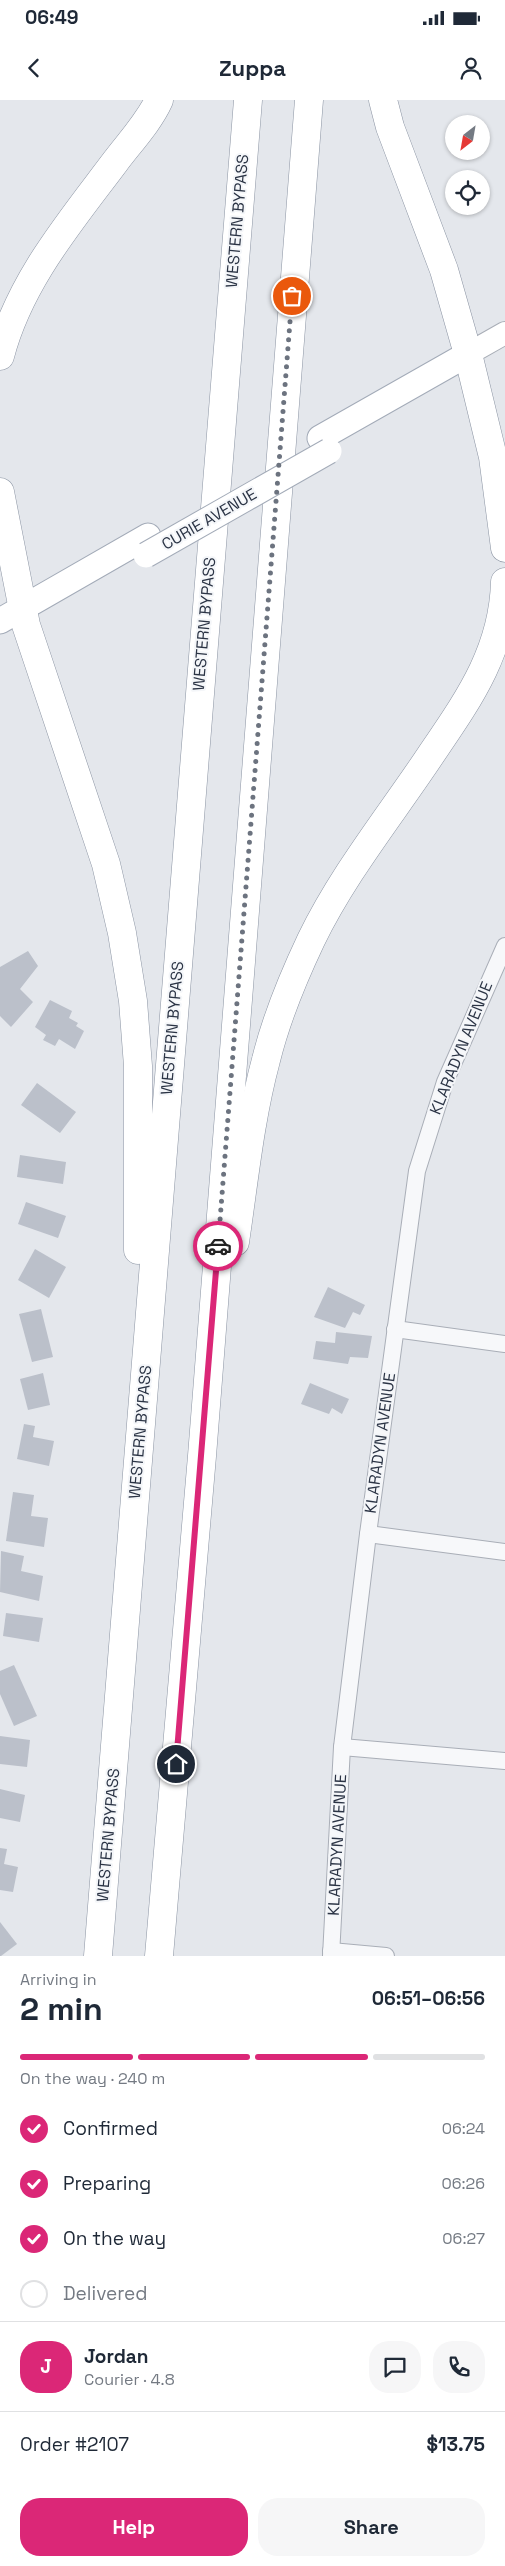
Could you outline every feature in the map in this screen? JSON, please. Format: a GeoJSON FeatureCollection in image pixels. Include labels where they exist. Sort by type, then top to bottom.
{"type":"FeatureCollection","features":[{"type":"Feature","properties":{"kind":"highway"},"geometry":{"type":"LineString","coordinates":[[0,356],[16,308],[30,281],[70,221],[159,100]]}},
{"type":"Feature","properties":{"kind":"highway","name":"WESTERN BYPASS"},"geometry":{"type":"LineString","coordinates":[[98,1956],[248,100]]}},
{"type":"Feature","properties":{"kind":"highway"},"geometry":{"type":"LineString","coordinates":[[159,1956],[202,1456],[309,100]]}},
{"type":"Feature","properties":{"kind":"highway"},"geometry":{"type":"LineString","coordinates":[[383,100],[390,127],[444,270],[470,362],[493,457],[505,548]]}},
{"type":"Feature","properties":{"kind":"highway"},"geometry":{"type":"LineString","coordinates":[[0,492],[16,618],[106,864],[122,933],[133,1001],[138,1066],[138,1290],[143,1386]]}},
{"type":"Feature","properties":{"kind":"highway"},"geometry":{"type":"LineString","coordinates":[[202,1456],[254,1123],[266,1060],[288,993],[312,938],[370,840],[422,768],[481,678],[496,641],[505,582]]}},
{"type":"Feature","properties":{"kind":"main road"},"geometry":{"type":"LineString","coordinates":[[470,362],[505,332]]}},
{"type":"Feature","properties":{"kind":"main road"},"geometry":{"type":"LineString","coordinates":[[470,362],[505,351]]}},
{"type":"Feature","properties":{"kind":"main road","name":"CURIE AVENUE"},"geometry":{"type":"LineString","coordinates":[[0,640],[16,618],[470,362]]}},
{"type":"Feature","properties":{"kind":"street","name":"KLARADYN AVENUE"},"geometry":{"type":"LineString","coordinates":[[331,1954],[342,1747],[395,1329],[418,1170],[444,1082],[466,1029],[505,946]]}},
{"type":"Feature","properties":{"kind":"street"},"geometry":{"type":"LineString","coordinates":[[395,1329],[505,1344]]}},
{"type":"Feature","properties":{"kind":"street"},"geometry":{"type":"LineString","coordinates":[[368,1534],[505,1552]]}},
{"type":"Feature","properties":{"kind":"street"},"geometry":{"type":"LineString","coordinates":[[342,1747],[505,1761]]}},
{"type":"Feature","properties":{"kind":"street"},"geometry":{"type":"LineString","coordinates":[[331,1954],[386,1956]]}},
{"type":"Feature","properties":{"kind":"building"},"geometry":{"type":"Polygon","coordinates":[[[28,951],[38,966],[20,989],[33,1002],[11,1027],[0,1016],[0,967],[28,951]]]}},
{"type":"Feature","properties":{"kind":"building"},"geometry":{"type":"Polygon","coordinates":[[[50,1000],[72,1011],[69,1018],[78,1023],[76,1026],[84,1031],[75,1049],[59,1039],[55,1046],[43,1040],[46,1035],[35,1027],[50,1000]]]}},
{"type":"Feature","properties":{"kind":"building"},"geometry":{"type":"Polygon","coordinates":[[[37,1083],[76,1112],[60,1133],[21,1105],[37,1083]]]}},
{"type":"Feature","properties":{"kind":"building"},"geometry":{"type":"Polygon","coordinates":[[[20,1155],[66,1162],[63,1184],[17,1177],[20,1155]]]}},
{"type":"Feature","properties":{"kind":"building"},"geometry":{"type":"Polygon","coordinates":[[[26,1202],[66,1216],[58,1238],[18,1224],[26,1202]]]}},
{"type":"Feature","properties":{"kind":"building"},"geometry":{"type":"Polygon","coordinates":[[[35,1249],[66,1267],[49,1298],[18,1280],[35,1249]]]}},
{"type":"Feature","properties":{"kind":"building"},"geometry":{"type":"Polygon","coordinates":[[[328,1287],[365,1305],[360,1315],[353,1312],[345,1328],[314,1317],[328,1287]]]}},
{"type":"Feature","properties":{"kind":"building"},"geometry":{"type":"Polygon","coordinates":[[[41,1309],[53,1357],[32,1362],[19,1314],[41,1309]]]}},
{"type":"Feature","properties":{"kind":"building"},"geometry":{"type":"Polygon","coordinates":[[[336,1332],[372,1336],[368,1358],[350,1357],[348,1364],[313,1359],[316,1341],[335,1343],[336,1332]]]}},
{"type":"Feature","properties":{"kind":"building"},"geometry":{"type":"Polygon","coordinates":[[[43,1373],[50,1405],[28,1410],[20,1379],[43,1373]]]}},
{"type":"Feature","properties":{"kind":"building"},"geometry":{"type":"Polygon","coordinates":[[[310,1383],[349,1399],[342,1414],[332,1408],[329,1414],[301,1404],[310,1383]]]}},
{"type":"Feature","properties":{"kind":"building"},"geometry":{"type":"Polygon","coordinates":[[[24,1424],[35,1426],[33,1437],[54,1441],[49,1466],[17,1459],[24,1424]]]}},
{"type":"Feature","properties":{"kind":"building"},"geometry":{"type":"Polygon","coordinates":[[[13,1492],[34,1495],[31,1516],[48,1518],[44,1547],[6,1541],[13,1492]]]}},
{"type":"Feature","properties":{"kind":"building"},"geometry":{"type":"Polygon","coordinates":[[[1,1551],[24,1556],[21,1571],[43,1576],[39,1601],[0,1592],[1,1551]]]}},
{"type":"Feature","properties":{"kind":"building"},"geometry":{"type":"Polygon","coordinates":[[[6,1613],[43,1618],[39,1642],[3,1636],[6,1613]]]}},
{"type":"Feature","properties":{"kind":"building"},"geometry":{"type":"Polygon","coordinates":[[[14,1665],[37,1716],[14,1726],[0,1694],[0,1671],[14,1665]]]}},
{"type":"Feature","properties":{"kind":"building"},"geometry":{"type":"Polygon","coordinates":[[[0,1736],[30,1740],[27,1767],[0,1764],[0,1736]]]}},
{"type":"Feature","properties":{"kind":"building"},"geometry":{"type":"Polygon","coordinates":[[[0,1789],[25,1795],[20,1822],[0,1818],[0,1789]]]}},
{"type":"Feature","properties":{"kind":"building"},"geometry":{"type":"Polygon","coordinates":[[[0,1848],[7,1849],[4,1864],[18,1867],[13,1892],[0,1890],[0,1848]]]}},
{"type":"Feature","properties":{"kind":"building"},"geometry":{"type":"Polygon","coordinates":[[[0,1922],[17,1944],[1,1956],[0,1956],[0,1922]]]}},
{"type":"Feature","properties":{"kind":"way so far"},"geometry":{"type":"LineString","coordinates":[[218,1246],[292,296]]}},
{"type":"Feature","properties":{"kind":"route"},"geometry":{"type":"LineString","coordinates":[[176,1764],[218,1246]]}}]}
